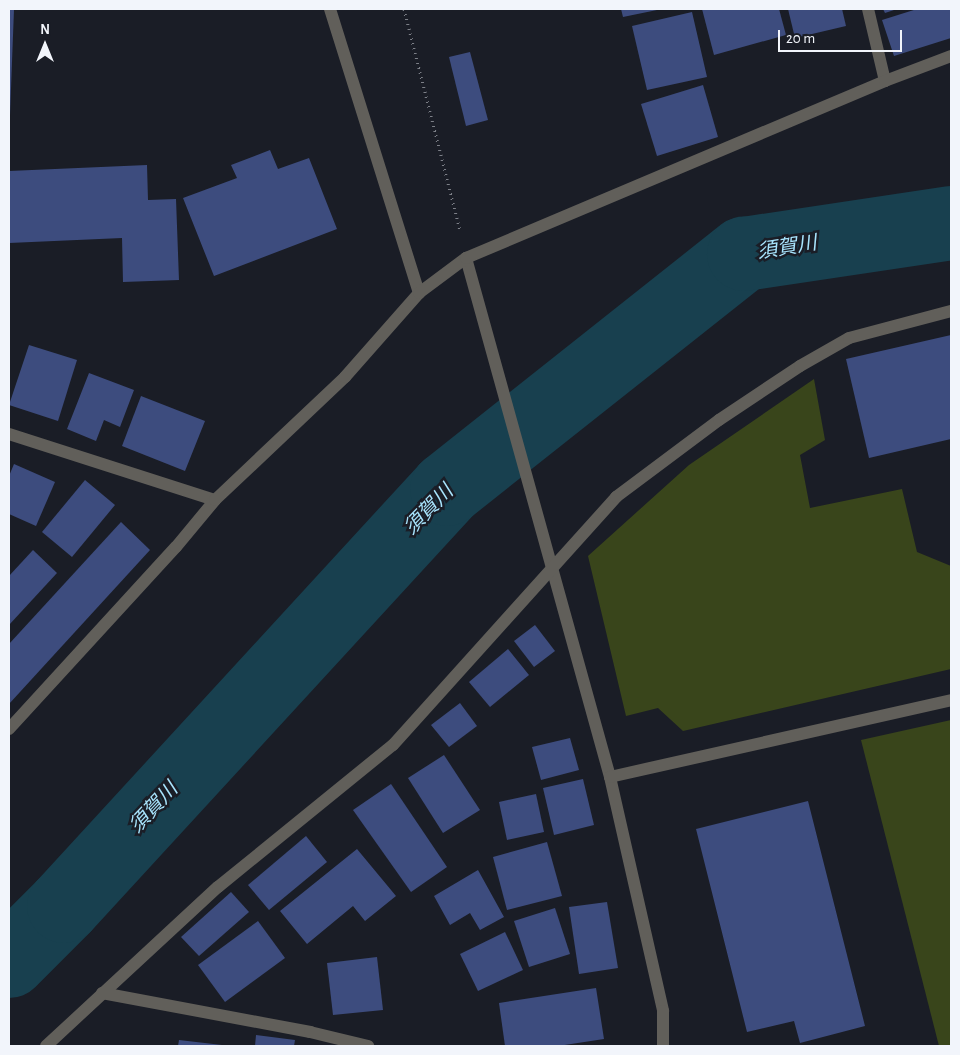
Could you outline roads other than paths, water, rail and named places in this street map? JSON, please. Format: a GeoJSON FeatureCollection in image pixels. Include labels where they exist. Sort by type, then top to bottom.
{"type":"FeatureCollection","features":[{"type":"Feature","properties":{"kind":"street"},"geometry":{"type":"LineString","coordinates":[[330,9],[419,293]]}},
{"type":"Feature","properties":{"kind":"street"},"geometry":{"type":"LineString","coordinates":[[868,9],[885,81]]}},
{"type":"Feature","properties":{"kind":"street"},"geometry":{"type":"LineString","coordinates":[[9,730],[176,547],[215,500],[345,377],[419,293],[466,258],[885,81],[951,56]]}},
{"type":"Feature","properties":{"kind":"street"},"geometry":{"type":"LineString","coordinates":[[466,258],[554,565],[610,777],[663,1011],[663,1046]]}},
{"type":"Feature","properties":{"kind":"street"},"geometry":{"type":"LineString","coordinates":[[46,1046],[218,887],[393,745],[616,497],[719,420],[800,366],[849,338],[951,311]]}},
{"type":"Feature","properties":{"kind":"street"},"geometry":{"type":"LineString","coordinates":[[9,437],[215,500]]}},
{"type":"Feature","properties":{"kind":"street"},"geometry":{"type":"LineString","coordinates":[[610,777],[951,700]]}},
{"type":"Feature","properties":{"kind":"street"},"geometry":{"type":"LineString","coordinates":[[102,993],[310,1032],[368,1046]]}},
{"type":"Feature","properties":{"kind":"waterway","name":"須賀川"},"geometry":{"type":"LineString","coordinates":[[9,961],[64,906],[447,489],[744,254],[951,223]]}}]}
